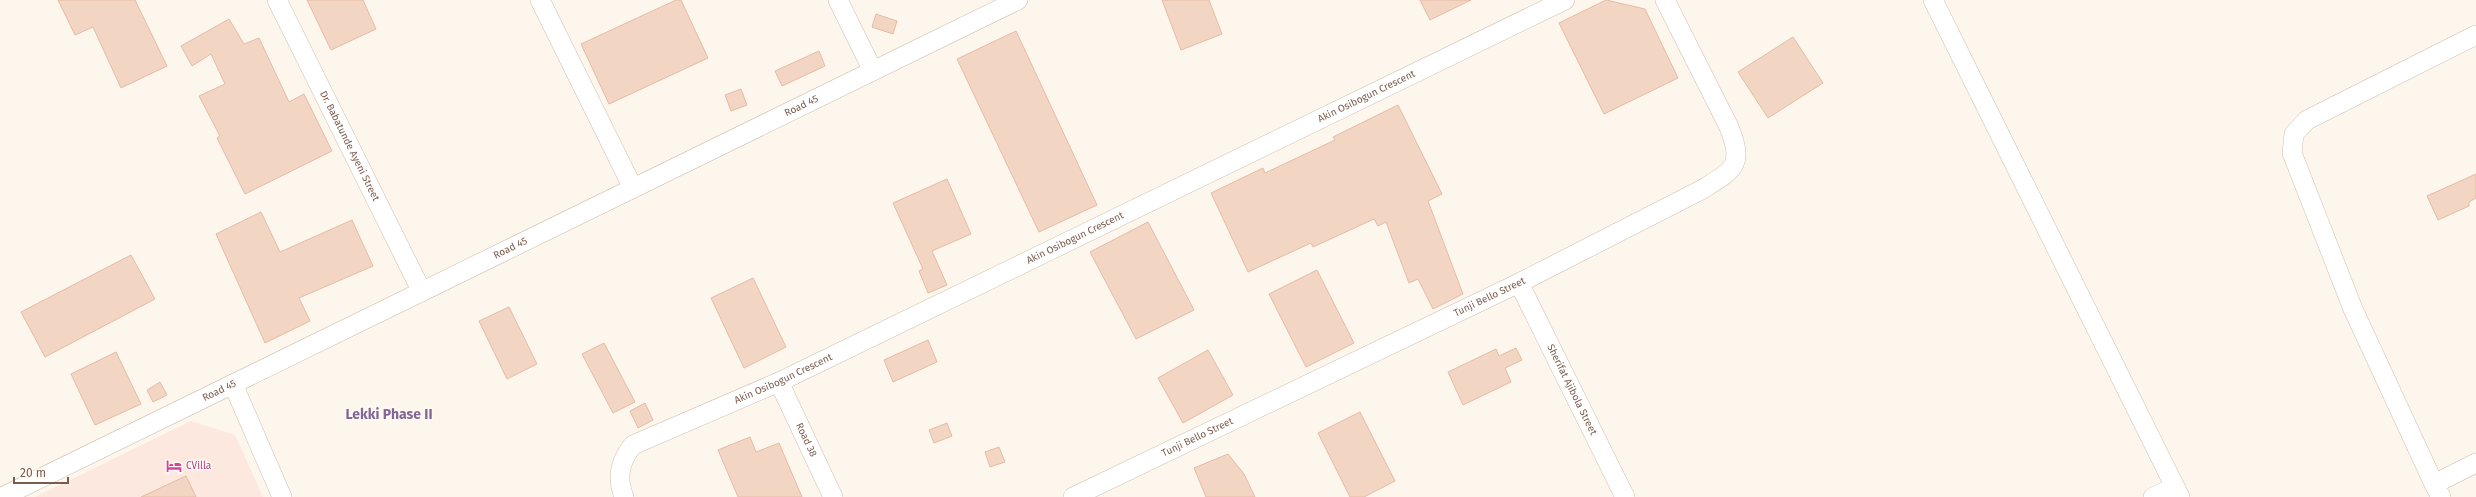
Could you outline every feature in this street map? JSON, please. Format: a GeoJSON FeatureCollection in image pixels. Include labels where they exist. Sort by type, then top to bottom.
{"type":"FeatureCollection","features":[{"type":"Feature","properties":{"kind":"street","name":"Dr. Babatunde Ayeni Street"},"geometry":{"type":"LineString","coordinates":[[277,0],[422,292]]}},
{"type":"Feature","properties":{"kind":"street"},"geometry":{"type":"LineString","coordinates":[[540,0],[633,188]]}},
{"type":"Feature","properties":{"kind":"street"},"geometry":{"type":"LineString","coordinates":[[838,0],[873,71]]}},
{"type":"Feature","properties":{"kind":"street","name":"Road 45"},"geometry":{"type":"LineString","coordinates":[[2,497],[1018,0]]}},
{"type":"Feature","properties":{"kind":"street","name":"Akin Osibogun Crescent"},"geometry":{"type":"LineString","coordinates":[[624,497],[618,477],[624,456],[633,445],[779,382],[1565,0]]}},
{"type":"Feature","properties":{"kind":"street","name":"Tunji Bello Street"},"geometry":{"type":"LineString","coordinates":[[1073,497],[1519,283],[1703,189],[1734,168],[1737,147],[1729,127],[1666,0]]}},
{"type":"Feature","properties":{"kind":"street"},"geometry":{"type":"LineString","coordinates":[[1934,0],[2177,492],[2153,497]]}},
{"type":"Feature","properties":{"kind":"street"},"geometry":{"type":"LineString","coordinates":[[2476,35],[2307,120],[2294,134],[2292,153],[2352,309],[2437,490],[2476,463]]}},
{"type":"Feature","properties":{"kind":"street","name":"Sherifat Ajibola Street"},"geometry":{"type":"LineString","coordinates":[[1519,283],[1625,497]]}},
{"type":"Feature","properties":{"kind":"street","name":"Road 38"},"geometry":{"type":"LineString","coordinates":[[779,382],[833,497]]}},
{"type":"Feature","properties":{"kind":"street"},"geometry":{"type":"LineString","coordinates":[[233,384],[282,497]]}},
{"type":"Feature","properties":{"kind":"shaded area","name":"CVilla"},"geometry":{"type":"Polygon","coordinates":[[[191,421],[235,435],[263,497],[35,497],[191,421]]]}},
{"type":"Feature","properties":{"kind":"building"},"geometry":{"type":"Polygon","coordinates":[[[58,0],[135,0],[167,66],[121,88],[93,27],[75,35],[58,0]]]}},
{"type":"Feature","properties":{"kind":"building"},"geometry":{"type":"Polygon","coordinates":[[[307,0],[363,0],[376,29],[331,50],[307,0]]]}},
{"type":"Feature","properties":{"kind":"building"},"geometry":{"type":"Polygon","coordinates":[[[676,0],[681,0],[708,58],[609,104],[581,44],[676,0]]]}},
{"type":"Feature","properties":{"kind":"building"},"geometry":{"type":"Polygon","coordinates":[[[1162,0],[1209,0],[1222,34],[1181,50],[1162,0]]]}},
{"type":"Feature","properties":{"kind":"building"},"geometry":{"type":"Polygon","coordinates":[[[1420,0],[1471,0],[1430,20],[1420,0]]]}},
{"type":"Feature","properties":{"kind":"building"},"geometry":{"type":"Polygon","coordinates":[[[1606,0],[1645,9],[1678,78],[1604,114],[1559,23],[1606,0]]]}},
{"type":"Feature","properties":{"kind":"building"},"geometry":{"type":"Polygon","coordinates":[[[876,14],[897,21],[893,34],[872,27],[876,14]]]}},
{"type":"Feature","properties":{"kind":"building"},"geometry":{"type":"Polygon","coordinates":[[[229,19],[244,44],[259,38],[289,102],[304,94],[332,151],[245,194],[217,138],[220,136],[199,96],[225,84],[211,54],[192,66],[181,46],[229,19]]]}},
{"type":"Feature","properties":{"kind":"building"},"geometry":{"type":"Polygon","coordinates":[[[1016,31],[1097,205],[1039,232],[957,59],[1016,31]]]}},
{"type":"Feature","properties":{"kind":"building"},"geometry":{"type":"Polygon","coordinates":[[[1793,37],[1823,83],[1768,118],[1738,72],[1793,37]]]}},
{"type":"Feature","properties":{"kind":"building"},"geometry":{"type":"Polygon","coordinates":[[[819,51],[825,66],[782,86],[775,71],[819,51]]]}},
{"type":"Feature","properties":{"kind":"building"},"geometry":{"type":"Polygon","coordinates":[[[741,89],[747,105],[731,111],[725,95],[741,89]]]}},
{"type":"Feature","properties":{"kind":"building"},"geometry":{"type":"Polygon","coordinates":[[[1398,105],[1442,194],[1428,201],[1463,294],[1433,309],[1418,279],[1409,283],[1386,222],[1378,226],[1374,219],[1313,247],[1311,243],[1248,272],[1211,193],[1263,168],[1265,173],[1335,140],[1333,137],[1398,105]]]}},
{"type":"Feature","properties":{"kind":"building"},"geometry":{"type":"Polygon","coordinates":[[[2476,174],[2476,198],[2469,202],[2469,206],[2438,220],[2427,196],[2476,174]]]}},
{"type":"Feature","properties":{"kind":"building"},"geometry":{"type":"Polygon","coordinates":[[[947,179],[971,234],[932,251],[947,285],[928,293],[919,271],[923,269],[893,203],[947,179]]]}},
{"type":"Feature","properties":{"kind":"building"},"geometry":{"type":"Polygon","coordinates":[[[261,212],[280,252],[352,220],[373,266],[299,298],[310,321],[265,343],[216,234],[261,212]]]}},
{"type":"Feature","properties":{"kind":"building"},"geometry":{"type":"Polygon","coordinates":[[[1148,222],[1194,310],[1136,339],[1090,252],[1148,222]]]}},
{"type":"Feature","properties":{"kind":"building"},"geometry":{"type":"Polygon","coordinates":[[[131,255],[155,299],[45,357],[21,312],[131,255]]]}},
{"type":"Feature","properties":{"kind":"building"},"geometry":{"type":"Polygon","coordinates":[[[1317,270],[1354,343],[1306,367],[1269,294],[1317,270]]]}},
{"type":"Feature","properties":{"kind":"building"},"geometry":{"type":"Polygon","coordinates":[[[753,278],[786,347],[744,368],[711,298],[753,278]]]}},
{"type":"Feature","properties":{"kind":"building"},"geometry":{"type":"Polygon","coordinates":[[[509,307],[537,364],[507,379],[479,321],[509,307]]]}},
{"type":"Feature","properties":{"kind":"building"},"geometry":{"type":"Polygon","coordinates":[[[928,340],[937,362],[893,382],[884,360],[928,340]]]}},
{"type":"Feature","properties":{"kind":"building"},"geometry":{"type":"Polygon","coordinates":[[[604,343],[635,402],[613,413],[582,354],[604,343]]]}},
{"type":"Feature","properties":{"kind":"building"},"geometry":{"type":"Polygon","coordinates":[[[1516,348],[1522,360],[1505,368],[1511,382],[1463,405],[1448,372],[1496,349],[1499,356],[1516,348]]]}},
{"type":"Feature","properties":{"kind":"building"},"geometry":{"type":"Polygon","coordinates":[[[1208,350],[1233,395],[1183,423],[1158,378],[1208,350]]]}},
{"type":"Feature","properties":{"kind":"building"},"geometry":{"type":"Polygon","coordinates":[[[116,352],[141,404],[95,425],[71,374],[116,352]]]}},
{"type":"Feature","properties":{"kind":"building"},"geometry":{"type":"Polygon","coordinates":[[[160,382],[167,395],[153,402],[147,390],[160,382]]]}},
{"type":"Feature","properties":{"kind":"building"},"geometry":{"type":"Polygon","coordinates":[[[645,403],[653,420],[638,428],[630,411],[645,403]]]}},
{"type":"Feature","properties":{"kind":"building"},"geometry":{"type":"Polygon","coordinates":[[[1360,412],[1395,481],[1364,497],[1350,497],[1318,433],[1360,412]]]}},
{"type":"Feature","properties":{"kind":"building"},"geometry":{"type":"Polygon","coordinates":[[[947,423],[952,436],[934,443],[929,430],[947,423]]]}},
{"type":"Feature","properties":{"kind":"building"},"geometry":{"type":"Polygon","coordinates":[[[750,437],[756,452],[779,443],[802,497],[738,497],[718,450],[750,437]]]}},
{"type":"Feature","properties":{"kind":"building"},"geometry":{"type":"Polygon","coordinates":[[[999,447],[1005,462],[990,467],[985,452],[999,447]]]}},
{"type":"Feature","properties":{"kind":"building"},"geometry":{"type":"Polygon","coordinates":[[[1228,454],[1244,474],[1255,497],[1206,497],[1194,468],[1228,454]]]}},
{"type":"Feature","properties":{"kind":"building"},"geometry":{"type":"Polygon","coordinates":[[[186,476],[196,497],[141,497],[186,476]]]}},
{"type":"Feature","properties":{"kind":"place","name":"CVilla"},"geometry":{"type":"Point","coordinates":[174,466]}},
{"type":"Feature","properties":{"kind":"district","name":"Lekki Phase II"},"geometry":{"type":"Point","coordinates":[389,414]}}]}
